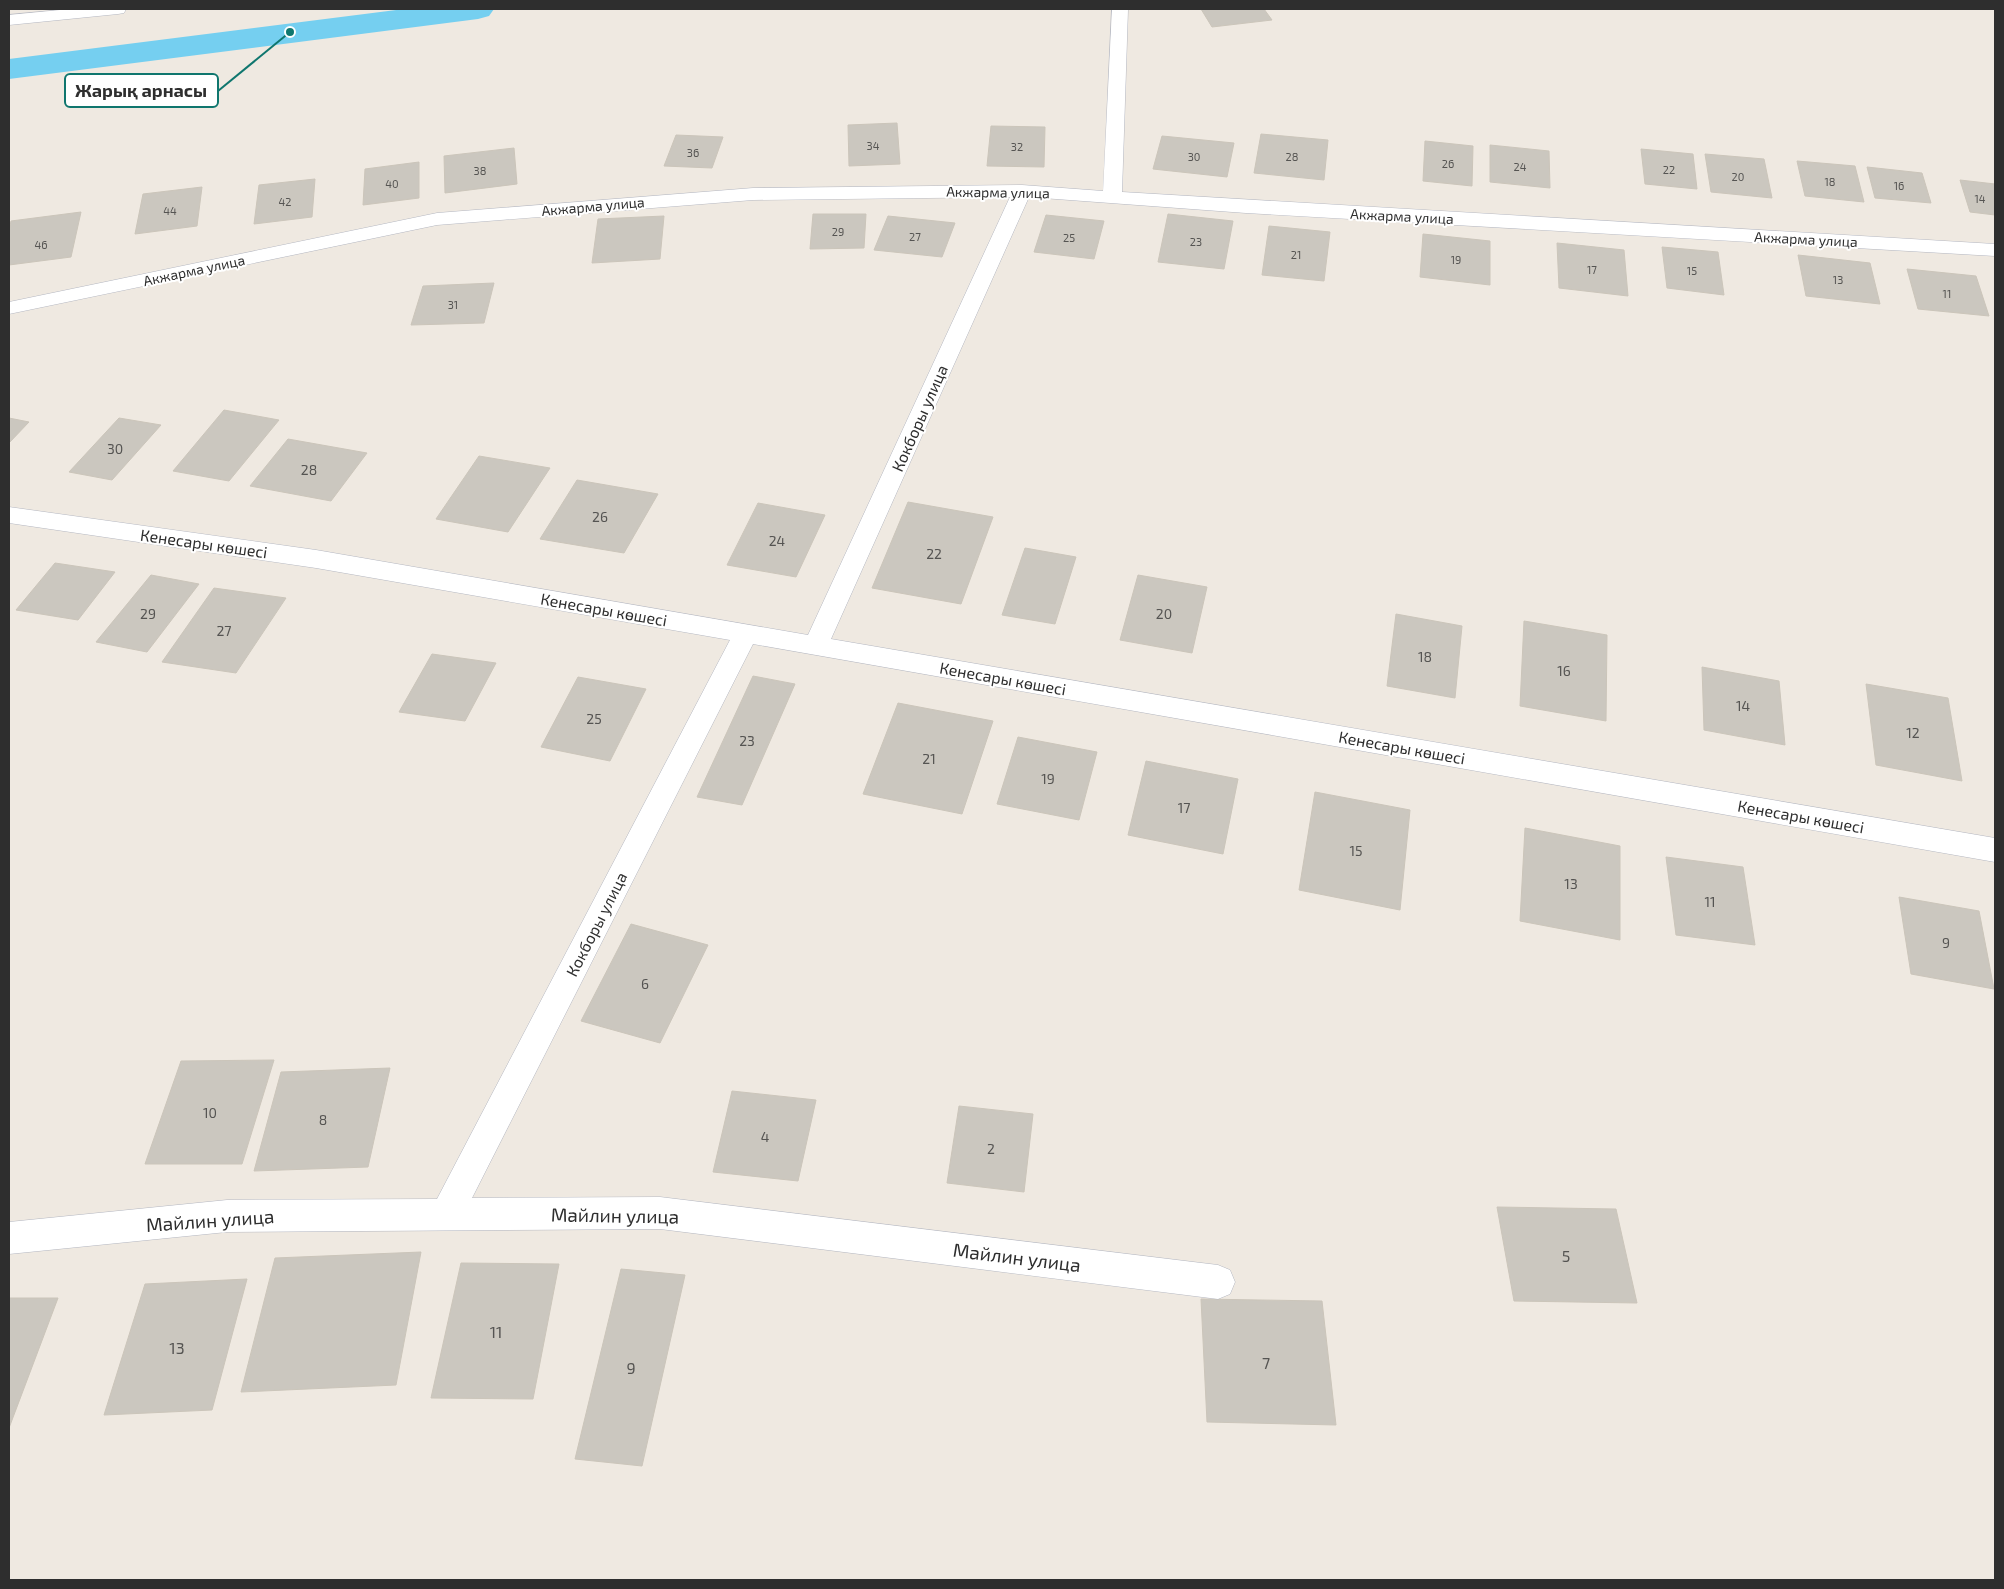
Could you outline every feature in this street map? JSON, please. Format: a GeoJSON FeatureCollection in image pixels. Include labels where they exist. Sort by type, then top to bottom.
{"type":"FeatureCollection","features":[{"type":"Feature","properties":{"kind":"street"},"geometry":{"type":"LineString","coordinates":[[9,20],[118,9]]}},
{"type":"Feature","properties":{"kind":"street"},"geometry":{"type":"LineString","coordinates":[[1112,197],[1120,9]]}},
{"type":"Feature","properties":{"kind":"street","name":"Акжарма улица"},"geometry":{"type":"LineString","coordinates":[[9,308],[437,219],[753,194],[1022,191],[1256,207],[1995,250]]}},
{"type":"Feature","properties":{"kind":"street","name":"Кокборы улица"},"geometry":{"type":"LineString","coordinates":[[816,646],[1022,191]]}},
{"type":"Feature","properties":{"kind":"street","name":"Кенесары көшесі"},"geometry":{"type":"LineString","coordinates":[[9,515],[316,559],[1995,850]]}},
{"type":"Feature","properties":{"kind":"street","name":"Кокборы улица"},"geometry":{"type":"LineString","coordinates":[[446,1215],[746,634]]}},
{"type":"Feature","properties":{"kind":"street","name":"Майлин улица"},"geometry":{"type":"LineString","coordinates":[[9,1238],[227,1216],[660,1213],[1218,1282]]}},
{"type":"Feature","properties":{"kind":"building"},"geometry":{"type":"Polygon","coordinates":[[[1201,9],[1264,9],[1272,20],[1212,27],[1201,9]]]}},
{"type":"Feature","properties":{"kind":"building"},"geometry":{"type":"Polygon","coordinates":[[[897,123],[900,164],[849,166],[848,125],[897,123]]]}},
{"type":"Feature","properties":{"kind":"building"},"geometry":{"type":"Polygon","coordinates":[[[991,126],[1045,127],[1044,167],[987,166],[991,126]]]}},
{"type":"Feature","properties":{"kind":"building"},"geometry":{"type":"Polygon","coordinates":[[[1261,134],[1328,140],[1324,180],[1254,173],[1261,134]]]}},
{"type":"Feature","properties":{"kind":"building"},"geometry":{"type":"Polygon","coordinates":[[[676,135],[723,137],[712,168],[664,166],[676,135]]]}},
{"type":"Feature","properties":{"kind":"building"},"geometry":{"type":"Polygon","coordinates":[[[1162,136],[1234,143],[1227,177],[1153,169],[1162,136]]]}},
{"type":"Feature","properties":{"kind":"building"},"geometry":{"type":"Polygon","coordinates":[[[1425,141],[1473,146],[1472,186],[1423,181],[1425,141]]]}},
{"type":"Feature","properties":{"kind":"building"},"geometry":{"type":"Polygon","coordinates":[[[1490,145],[1549,151],[1550,188],[1490,182],[1490,145]]]}},
{"type":"Feature","properties":{"kind":"building"},"geometry":{"type":"Polygon","coordinates":[[[514,148],[517,184],[445,193],[444,156],[514,148]]]}},
{"type":"Feature","properties":{"kind":"building"},"geometry":{"type":"Polygon","coordinates":[[[1641,149],[1693,154],[1697,189],[1645,184],[1641,149]]]}},
{"type":"Feature","properties":{"kind":"building"},"geometry":{"type":"Polygon","coordinates":[[[1705,154],[1764,159],[1772,198],[1711,192],[1705,154]]]}},
{"type":"Feature","properties":{"kind":"building"},"geometry":{"type":"Polygon","coordinates":[[[1797,161],[1855,166],[1864,202],[1805,196],[1797,161]]]}},
{"type":"Feature","properties":{"kind":"building"},"geometry":{"type":"Polygon","coordinates":[[[419,162],[419,198],[363,205],[365,169],[419,162]]]}},
{"type":"Feature","properties":{"kind":"building"},"geometry":{"type":"Polygon","coordinates":[[[1867,167],[1922,173],[1931,203],[1875,198],[1867,167]]]}},
{"type":"Feature","properties":{"kind":"building"},"geometry":{"type":"Polygon","coordinates":[[[315,179],[312,217],[254,224],[259,185],[315,179]]]}},
{"type":"Feature","properties":{"kind":"building"},"geometry":{"type":"Polygon","coordinates":[[[1960,180],[1995,184],[1995,215],[1970,212],[1960,180]]]}},
{"type":"Feature","properties":{"kind":"building"},"geometry":{"type":"Polygon","coordinates":[[[202,187],[197,226],[135,234],[143,194],[202,187]]]}},
{"type":"Feature","properties":{"kind":"building"},"geometry":{"type":"Polygon","coordinates":[[[81,212],[71,257],[9,265],[9,230],[11,221],[81,212]]]}},
{"type":"Feature","properties":{"kind":"building"},"geometry":{"type":"Polygon","coordinates":[[[813,214],[866,214],[864,248],[810,249],[813,214]]]}},
{"type":"Feature","properties":{"kind":"building"},"geometry":{"type":"Polygon","coordinates":[[[1168,214],[1233,221],[1224,269],[1158,262],[1168,214]]]}},
{"type":"Feature","properties":{"kind":"building"},"geometry":{"type":"Polygon","coordinates":[[[1046,215],[1104,221],[1094,259],[1034,252],[1046,215]]]}},
{"type":"Feature","properties":{"kind":"building"},"geometry":{"type":"Polygon","coordinates":[[[664,216],[660,259],[592,263],[598,219],[664,216]]]}},
{"type":"Feature","properties":{"kind":"building"},"geometry":{"type":"Polygon","coordinates":[[[888,216],[955,223],[942,257],[874,250],[888,216]]]}},
{"type":"Feature","properties":{"kind":"building"},"geometry":{"type":"Polygon","coordinates":[[[1269,226],[1330,232],[1324,281],[1262,275],[1269,226]]]}},
{"type":"Feature","properties":{"kind":"building"},"geometry":{"type":"Polygon","coordinates":[[[1423,234],[1490,241],[1490,285],[1420,277],[1423,234]]]}},
{"type":"Feature","properties":{"kind":"building"},"geometry":{"type":"Polygon","coordinates":[[[1557,243],[1624,250],[1628,296],[1559,288],[1557,243]]]}},
{"type":"Feature","properties":{"kind":"building"},"geometry":{"type":"Polygon","coordinates":[[[1662,247],[1718,252],[1724,295],[1667,288],[1662,247]]]}},
{"type":"Feature","properties":{"kind":"building"},"geometry":{"type":"Polygon","coordinates":[[[1798,255],[1870,263],[1880,304],[1806,296],[1798,255]]]}},
{"type":"Feature","properties":{"kind":"building"},"geometry":{"type":"Polygon","coordinates":[[[1907,269],[1976,276],[1989,316],[1918,309],[1907,269]]]}},
{"type":"Feature","properties":{"kind":"building"},"geometry":{"type":"Polygon","coordinates":[[[494,283],[484,323],[411,325],[423,286],[494,283]]]}},
{"type":"Feature","properties":{"kind":"building"},"geometry":{"type":"Polygon","coordinates":[[[224,410],[279,420],[229,481],[173,471],[224,410]]]}},
{"type":"Feature","properties":{"kind":"building"},"geometry":{"type":"Polygon","coordinates":[[[9,418],[29,422],[9,443],[9,418]]]}},
{"type":"Feature","properties":{"kind":"building"},"geometry":{"type":"Polygon","coordinates":[[[119,418],[161,425],[112,480],[69,472],[119,418]]]}},
{"type":"Feature","properties":{"kind":"building"},"geometry":{"type":"Polygon","coordinates":[[[288,439],[367,453],[331,501],[250,486],[288,439]]]}},
{"type":"Feature","properties":{"kind":"building"},"geometry":{"type":"Polygon","coordinates":[[[479,456],[550,468],[508,532],[436,519],[479,456]]]}},
{"type":"Feature","properties":{"kind":"building"},"geometry":{"type":"Polygon","coordinates":[[[577,480],[658,494],[624,553],[540,539],[577,480]]]}},
{"type":"Feature","properties":{"kind":"building"},"geometry":{"type":"Polygon","coordinates":[[[908,502],[993,517],[961,604],[872,588],[908,502]]]}},
{"type":"Feature","properties":{"kind":"building"},"geometry":{"type":"Polygon","coordinates":[[[758,503],[825,515],[796,577],[727,565],[758,503]]]}},
{"type":"Feature","properties":{"kind":"building"},"geometry":{"type":"Polygon","coordinates":[[[1025,548],[1076,557],[1055,624],[1002,615],[1025,548]]]}},
{"type":"Feature","properties":{"kind":"building"},"geometry":{"type":"Polygon","coordinates":[[[55,563],[115,572],[78,620],[16,610],[55,563]]]}},
{"type":"Feature","properties":{"kind":"building"},"geometry":{"type":"Polygon","coordinates":[[[151,575],[199,584],[147,652],[96,642],[151,575]]]}},
{"type":"Feature","properties":{"kind":"building"},"geometry":{"type":"Polygon","coordinates":[[[1138,575],[1207,587],[1192,653],[1120,640],[1138,575]]]}},
{"type":"Feature","properties":{"kind":"building"},"geometry":{"type":"Polygon","coordinates":[[[214,588],[286,598],[236,673],[162,662],[214,588]]]}},
{"type":"Feature","properties":{"kind":"building"},"geometry":{"type":"Polygon","coordinates":[[[1396,614],[1462,626],[1455,698],[1387,686],[1396,614]]]}},
{"type":"Feature","properties":{"kind":"building"},"geometry":{"type":"Polygon","coordinates":[[[1524,621],[1607,635],[1606,721],[1520,706],[1524,621]]]}},
{"type":"Feature","properties":{"kind":"building"},"geometry":{"type":"Polygon","coordinates":[[[432,654],[496,663],[465,721],[399,712],[432,654]]]}},
{"type":"Feature","properties":{"kind":"building"},"geometry":{"type":"Polygon","coordinates":[[[1702,667],[1779,681],[1785,745],[1704,730],[1702,667]]]}},
{"type":"Feature","properties":{"kind":"building"},"geometry":{"type":"Polygon","coordinates":[[[753,676],[795,684],[742,805],[697,797],[753,676]]]}},
{"type":"Feature","properties":{"kind":"building"},"geometry":{"type":"Polygon","coordinates":[[[578,677],[646,689],[610,761],[541,747],[578,677]]]}},
{"type":"Feature","properties":{"kind":"building"},"geometry":{"type":"Polygon","coordinates":[[[1866,684],[1948,698],[1962,781],[1876,765],[1866,684]]]}},
{"type":"Feature","properties":{"kind":"building"},"geometry":{"type":"Polygon","coordinates":[[[898,703],[993,721],[962,814],[863,794],[898,703]]]}},
{"type":"Feature","properties":{"kind":"building"},"geometry":{"type":"Polygon","coordinates":[[[1018,737],[1097,752],[1079,820],[997,804],[1018,737]]]}},
{"type":"Feature","properties":{"kind":"building"},"geometry":{"type":"Polygon","coordinates":[[[1146,761],[1238,779],[1223,854],[1128,835],[1146,761]]]}},
{"type":"Feature","properties":{"kind":"building"},"geometry":{"type":"Polygon","coordinates":[[[1315,792],[1410,810],[1400,910],[1299,890],[1315,792]]]}},
{"type":"Feature","properties":{"kind":"building"},"geometry":{"type":"Polygon","coordinates":[[[1525,828],[1620,846],[1620,940],[1520,921],[1525,828]]]}},
{"type":"Feature","properties":{"kind":"building"},"geometry":{"type":"Polygon","coordinates":[[[1666,857],[1743,867],[1755,945],[1676,935],[1666,857]]]}},
{"type":"Feature","properties":{"kind":"building"},"geometry":{"type":"Polygon","coordinates":[[[1899,897],[1979,911],[1994,989],[1911,974],[1899,897]]]}},
{"type":"Feature","properties":{"kind":"building"},"geometry":{"type":"Polygon","coordinates":[[[631,924],[708,945],[660,1043],[581,1021],[631,924]]]}},
{"type":"Feature","properties":{"kind":"building"},"geometry":{"type":"Polygon","coordinates":[[[274,1060],[242,1164],[145,1164],[181,1061],[274,1060]]]}},
{"type":"Feature","properties":{"kind":"building"},"geometry":{"type":"Polygon","coordinates":[[[390,1068],[368,1167],[254,1171],[281,1072],[390,1068]]]}},
{"type":"Feature","properties":{"kind":"building"},"geometry":{"type":"Polygon","coordinates":[[[732,1091],[816,1100],[798,1181],[713,1172],[732,1091]]]}},
{"type":"Feature","properties":{"kind":"building"},"geometry":{"type":"Polygon","coordinates":[[[959,1106],[1033,1114],[1024,1192],[947,1183],[959,1106]]]}},
{"type":"Feature","properties":{"kind":"building"},"geometry":{"type":"Polygon","coordinates":[[[1497,1207],[1616,1209],[1637,1303],[1514,1301],[1497,1207]]]}},
{"type":"Feature","properties":{"kind":"building"},"geometry":{"type":"Polygon","coordinates":[[[421,1252],[396,1385],[241,1392],[275,1258],[421,1252]]]}},
{"type":"Feature","properties":{"kind":"building"},"geometry":{"type":"Polygon","coordinates":[[[461,1263],[559,1264],[533,1399],[431,1398],[461,1263]]]}},
{"type":"Feature","properties":{"kind":"building"},"geometry":{"type":"Polygon","coordinates":[[[621,1269],[685,1275],[642,1466],[575,1459],[621,1269]]]}},
{"type":"Feature","properties":{"kind":"building"},"geometry":{"type":"Polygon","coordinates":[[[247,1279],[212,1410],[104,1415],[145,1284],[247,1279]]]}},
{"type":"Feature","properties":{"kind":"building"},"geometry":{"type":"Polygon","coordinates":[[[9,1298],[58,1298],[9,1428],[9,1298]]]}},
{"type":"Feature","properties":{"kind":"building"},"geometry":{"type":"Polygon","coordinates":[[[1201,1299],[1322,1301],[1336,1425],[1207,1422],[1201,1299]]]}},
{"type":"Feature","properties":{"kind":"waterway"},"geometry":{"type":"LineString","coordinates":[[9,69],[478,9]]}},
{"type":"Feature","properties":{"kind":"place","name":"Жарық арнасы"},"geometry":{"type":"Point","coordinates":[290,32]}}]}
